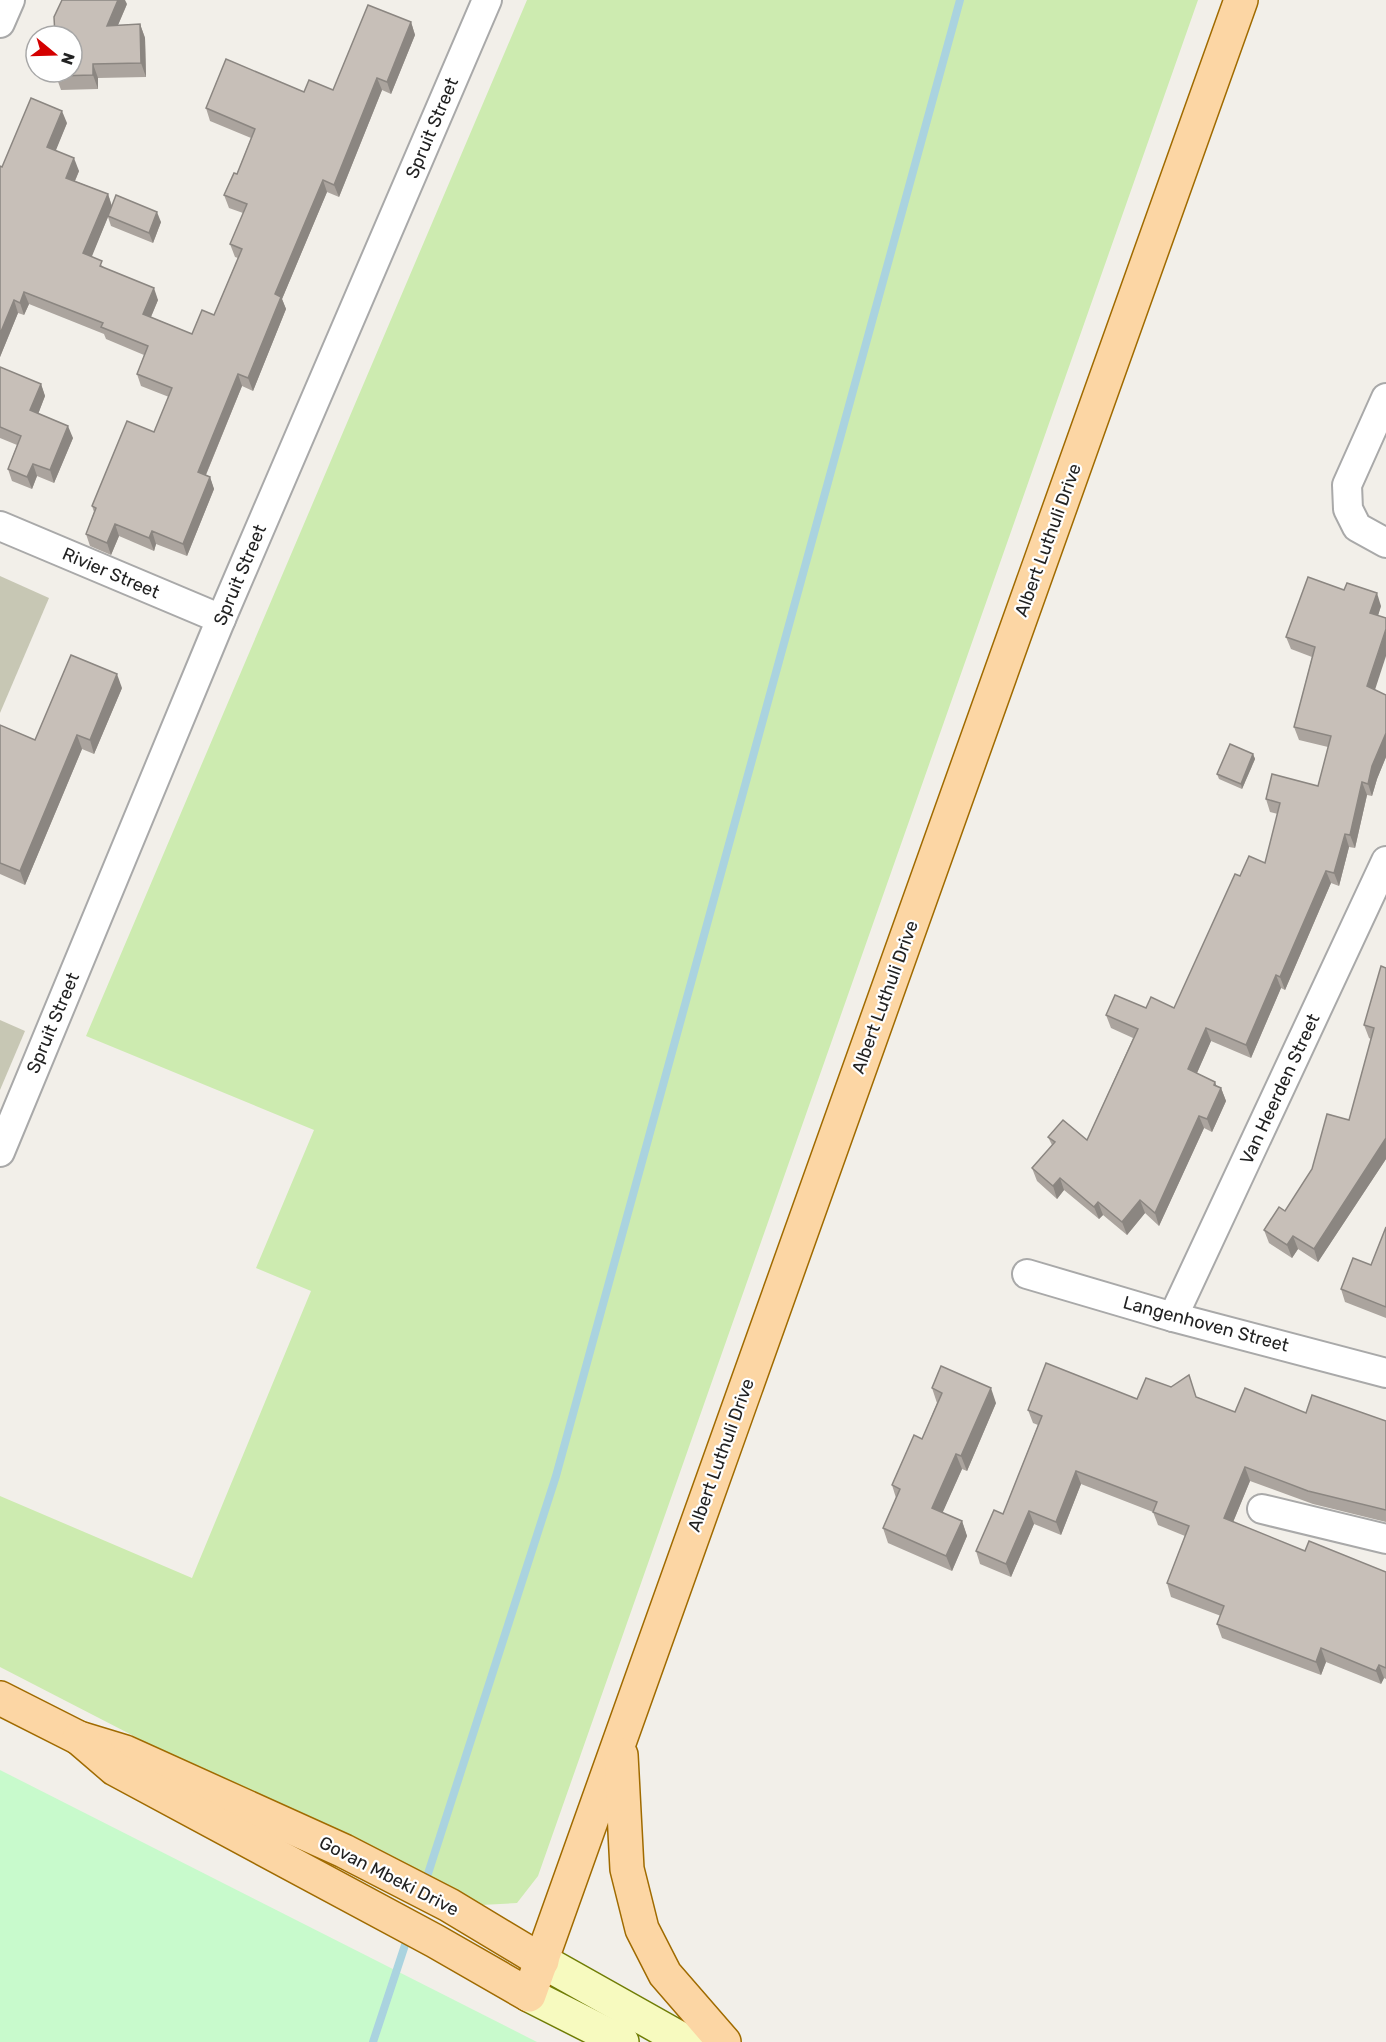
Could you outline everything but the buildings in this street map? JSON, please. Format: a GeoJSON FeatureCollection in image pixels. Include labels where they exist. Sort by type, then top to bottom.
{"type":"FeatureCollection","features":[{"type":"Feature","properties":{"kind":"main road","name":"Albert Luthuli Drive"},"geometry":{"type":"LineString","coordinates":[[529,1995],[1241,0]]}},
{"type":"Feature","properties":{"kind":"main road","name":"Govan Mbeki Drive"},"geometry":{"type":"LineString","coordinates":[[0,1698],[79,1738],[125,1752],[344,1851],[449,1905],[542,1961]]}},
{"type":"Feature","properties":{"kind":"main road","name":"Govan Mbeki Drive"},"geometry":{"type":"LineString","coordinates":[[79,1738],[115,1769],[435,1941],[529,1995]]}},
{"type":"Feature","properties":{"kind":"main road"},"geometry":{"type":"LineString","coordinates":[[620,1738],[627,1869],[642,1929],[665,1974],[724,2042]]}},
{"type":"Feature","properties":{"kind":"street"},"geometry":{"type":"LineString","coordinates":[[0,23],[10,0]]}},
{"type":"Feature","properties":{"kind":"street","name":"Spruit Street"},"geometry":{"type":"LineString","coordinates":[[0,1152],[221,619],[487,0]]}},
{"type":"Feature","properties":{"kind":"street"},"geometry":{"type":"LineString","coordinates":[[1386,398],[1347,485],[1348,509],[1357,527],[1386,543]]}},
{"type":"Feature","properties":{"kind":"street","name":"Rivier Street"},"geometry":{"type":"LineString","coordinates":[[0,526],[221,619]]}},
{"type":"Feature","properties":{"kind":"street","name":"Van Heerden Street"},"geometry":{"type":"LineString","coordinates":[[1173,1317],[1386,861]]}},
{"type":"Feature","properties":{"kind":"street","name":"Langenhoven Street"},"geometry":{"type":"LineString","coordinates":[[1027,1274],[1173,1317],[1386,1372]]}},
{"type":"Feature","properties":{"kind":"street"},"geometry":{"type":"LineString","coordinates":[[1262,1509],[1386,1539]]}},
{"type":"Feature","properties":{"kind":"street","name":"Govan Mbeki Drive"},"geometry":{"type":"LineString","coordinates":[[542,1961],[686,2042]]}},
{"type":"Feature","properties":{"kind":"street","name":"Govan Mbeki Drive"},"geometry":{"type":"LineString","coordinates":[[529,1995],[622,2042]]}},
{"type":"Feature","properties":{"kind":"shaded area"},"geometry":{"type":"Polygon","coordinates":[[[0,576],[49,598],[0,713],[0,576]]]}},
{"type":"Feature","properties":{"kind":"shaded area"},"geometry":{"type":"Polygon","coordinates":[[[0,1020],[25,1031],[0,1090],[0,1020]]]}},
{"type":"Feature","properties":{"kind":"green space"},"geometry":{"type":"Polygon","coordinates":[[[527,0],[1198,0],[538,1876],[517,1903],[481,1905],[223,1782],[0,1667],[0,1496],[192,1578],[311,1291],[256,1268],[314,1130],[86,1036],[527,0]]]}},
{"type":"Feature","properties":{"kind":"green space"},"geometry":{"type":"Polygon","coordinates":[[[0,1770],[537,2042],[0,2042],[0,1770]]]}},
{"type":"Feature","properties":{"kind":"waterway"},"geometry":{"type":"LineString","coordinates":[[425,1883],[556,1476],[960,0]]}},
{"type":"Feature","properties":{"kind":"waterway"},"geometry":{"type":"LineString","coordinates":[[373,2042],[409,1933]]}}]}
